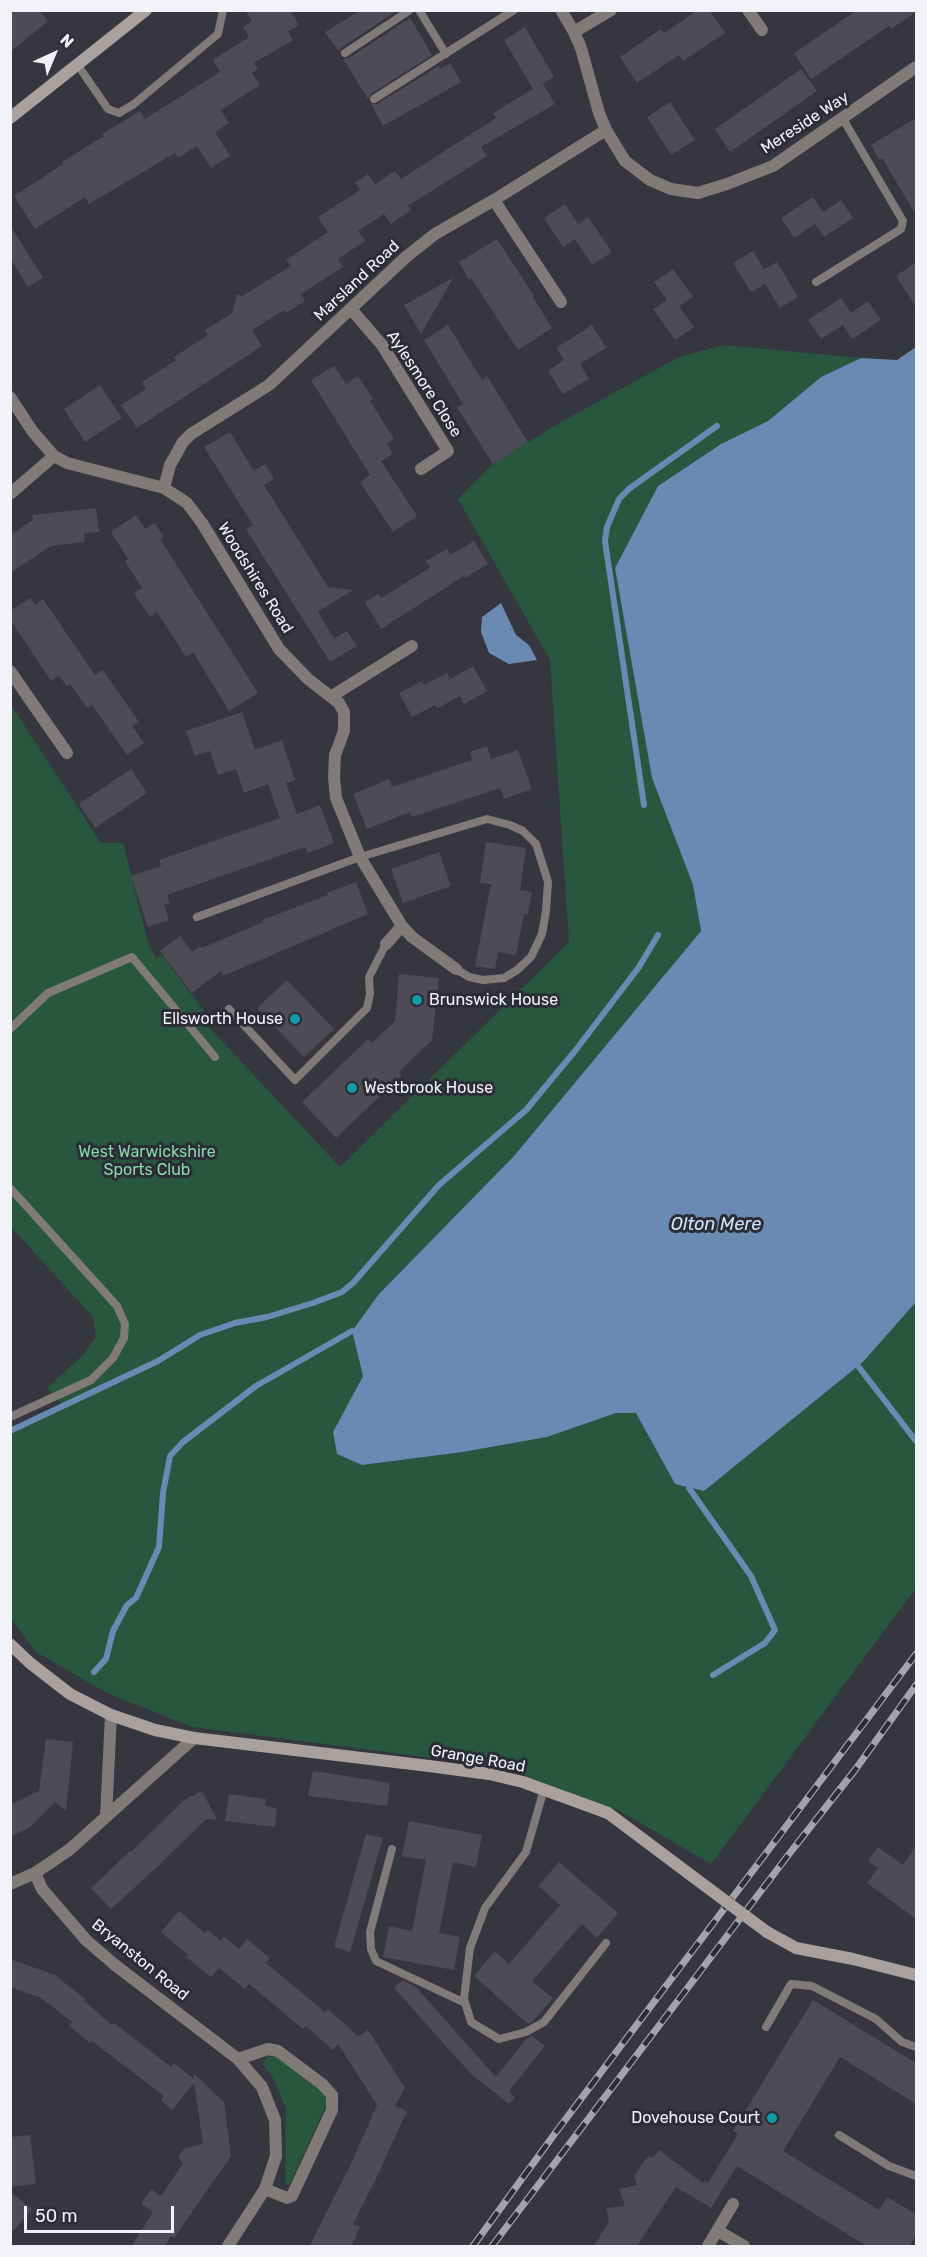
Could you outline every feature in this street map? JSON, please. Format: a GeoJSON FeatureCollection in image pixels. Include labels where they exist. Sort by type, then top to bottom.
{"type":"FeatureCollection","features":[{"type":"Feature","properties":{"kind":"street"},"geometry":{"type":"LineString","coordinates":[[10,118],[146,10]]}},
{"type":"Feature","properties":{"kind":"street","name":"Mereside Way"},"geometry":{"type":"LineString","coordinates":[[561,10],[574,32],[606,130],[625,161],[650,180],[671,189],[698,193],[773,166],[916,67]]}},
{"type":"Feature","properties":{"kind":"street"},"geometry":{"type":"LineString","coordinates":[[574,32],[611,10]]}},
{"type":"Feature","properties":{"kind":"street"},"geometry":{"type":"LineString","coordinates":[[748,10],[762,30]]}},
{"type":"Feature","properties":{"kind":"street","name":"Marsland Road"},"geometry":{"type":"LineString","coordinates":[[164,488],[170,465],[183,442],[191,434],[269,385],[384,276],[435,234],[606,130]]}},
{"type":"Feature","properties":{"kind":"street"},"geometry":{"type":"LineString","coordinates":[[494,200],[561,302]]}},
{"type":"Feature","properties":{"kind":"street","name":"Aylesmore Close"},"geometry":{"type":"LineString","coordinates":[[351,309],[382,345],[448,451],[421,469]]}},
{"type":"Feature","properties":{"kind":"street","name":"Woodshires Road"},"geometry":{"type":"LineString","coordinates":[[10,397],[33,432],[54,456],[67,463],[164,488],[187,503],[202,523],[279,649],[308,679],[332,696],[344,712],[344,730],[335,754],[336,798],[360,858],[402,926],[412,937],[456,969]]}},
{"type":"Feature","properties":{"kind":"street"},"geometry":{"type":"LineString","coordinates":[[10,494],[54,456]]}},
{"type":"Feature","properties":{"kind":"street"},"geometry":{"type":"LineString","coordinates":[[332,696],[412,646]]}},
{"type":"Feature","properties":{"kind":"street"},"geometry":{"type":"LineString","coordinates":[[10,671],[67,753]]}},
{"type":"Feature","properties":{"kind":"street"},"geometry":{"type":"LineString","coordinates":[[386,944],[402,926]]}},
{"type":"Feature","properties":{"kind":"street","name":"Grange Road"},"geometry":{"type":"LineString","coordinates":[[10,1644],[70,1694],[111,1715],[155,1730],[194,1738],[489,1774],[544,1789],[608,1813],[768,1932],[796,1948],[916,1975]]}},
{"type":"Feature","properties":{"kind":"street"},"geometry":{"type":"LineString","coordinates":[[106,1817],[111,1715]]}},
{"type":"Feature","properties":{"kind":"street"},"geometry":{"type":"LineString","coordinates":[[10,1884],[35,1873],[69,1850],[194,1738]]}},
{"type":"Feature","properties":{"kind":"street","name":"Bryanston Road"},"geometry":{"type":"LineString","coordinates":[[35,1873],[42,1889],[86,1940],[115,1965],[238,2059],[262,2087],[274,2120],[276,2156],[265,2189],[228,2247]]}},
{"type":"Feature","properties":{"kind":"street"},"geometry":{"type":"LineString","coordinates":[[238,2059],[268,2049],[278,2051],[322,2084],[332,2095],[332,2110],[292,2196],[287,2198],[265,2189]]}},
{"type":"Feature","properties":{"kind":"street"},"geometry":{"type":"LineString","coordinates":[[708,2247],[733,2204]]}},
{"type":"Feature","properties":{"kind":"street"},"geometry":{"type":"LineString","coordinates":[[718,2231],[744,2247]]}},
{"type":"Feature","properties":{"kind":"lane"},"geometry":{"type":"LineString","coordinates":[[78,64],[108,109],[119,113],[134,104],[218,34],[223,10]]}},
{"type":"Feature","properties":{"kind":"lane"},"geometry":{"type":"LineString","coordinates":[[345,53],[410,10]]}},
{"type":"Feature","properties":{"kind":"lane"},"geometry":{"type":"LineString","coordinates":[[419,10],[446,54]]}},
{"type":"Feature","properties":{"kind":"lane"},"geometry":{"type":"LineString","coordinates":[[374,99],[514,10]]}},
{"type":"Feature","properties":{"kind":"lane"},"geometry":{"type":"LineString","coordinates":[[816,282],[901,229],[903,221],[843,119]]}},
{"type":"Feature","properties":{"kind":"lane","name":"Woodshires Road"},"geometry":{"type":"LineString","coordinates":[[197,917],[360,858],[487,819],[510,825],[523,831],[536,844],[548,882],[542,934],[531,957],[504,978],[483,980],[469,977],[456,969]]}},
{"type":"Feature","properties":{"kind":"lane"},"geometry":{"type":"LineString","coordinates":[[229,1009],[295,1080],[368,1008],[369,977],[386,944]]}},
{"type":"Feature","properties":{"kind":"lane"},"geometry":{"type":"LineString","coordinates":[[10,1029],[48,993],[132,957],[215,1057]]}},
{"type":"Feature","properties":{"kind":"lane"},"geometry":{"type":"LineString","coordinates":[[10,1188],[117,1306],[125,1324],[124,1338],[113,1358],[91,1380],[10,1418]]}},
{"type":"Feature","properties":{"kind":"lane"},"geometry":{"type":"LineString","coordinates":[[544,1789],[526,1852],[485,1908],[470,1948],[465,2002],[471,2022],[499,2039],[526,2032],[544,2022],[606,1943]]}},
{"type":"Feature","properties":{"kind":"lane"},"geometry":{"type":"LineString","coordinates":[[392,1849],[370,1932],[370,1949],[376,1960],[465,2002]]}},
{"type":"Feature","properties":{"kind":"lane"},"geometry":{"type":"LineString","coordinates":[[766,2027],[791,1984],[812,1986],[876,2019],[902,2042],[916,2047]]}},
{"type":"Feature","properties":{"kind":"lane"},"geometry":{"type":"LineString","coordinates":[[839,2135],[889,2166],[916,2176]]}},
{"type":"Feature","properties":{"kind":"green space","name":"West Warwickshire Sports Club"},"geometry":{"type":"Polygon","coordinates":[[[723,345],[861,358],[821,377],[768,421],[721,444],[658,486],[615,568],[652,778],[693,885],[701,931],[514,1156],[379,1294],[352,1331],[363,1376],[333,1432],[362,1465],[464,1452],[547,1437],[616,1413],[637,1413],[675,1484],[704,1491],[863,1362],[916,1302],[916,1588],[711,1864],[620,1811],[503,1767],[192,1727],[107,1693],[36,1652],[11,1618],[11,1434],[65,1408],[47,1388],[84,1354],[96,1337],[93,1317],[11,1227],[11,705],[101,843],[123,843],[148,943],[156,958],[162,955],[211,1020],[206,1024],[340,1167],[569,942],[550,660],[458,499],[493,464],[561,422],[679,357],[723,345]]]}},
{"type":"Feature","properties":{"kind":"green space"},"geometry":{"type":"Polygon","coordinates":[[[267,2057],[281,2057],[323,2092],[328,2101],[289,2186],[285,2183],[286,2109],[274,2080],[263,2064],[267,2057]]]}},
{"type":"Feature","properties":{"kind":"water","name":"Olton Mere"},"geometry":{"type":"Polygon","coordinates":[[[916,347],[916,1302],[863,1362],[704,1491],[675,1484],[636,1413],[616,1413],[547,1437],[463,1452],[362,1465],[337,1454],[333,1432],[363,1376],[352,1331],[379,1294],[514,1156],[701,931],[693,885],[652,778],[615,568],[658,486],[721,444],[768,421],[821,377],[861,358],[897,360],[916,347]]]}},
{"type":"Feature","properties":{"kind":"water"},"geometry":{"type":"Polygon","coordinates":[[[501,603],[516,635],[529,645],[537,660],[509,664],[489,653],[481,632],[482,617],[501,603]]]}},
{"type":"Feature","properties":{"kind":"building"},"geometry":{"type":"Polygon","coordinates":[[[10,10],[39,10],[48,21],[10,52],[10,10]]]}},
{"type":"Feature","properties":{"kind":"building"},"geometry":{"type":"Polygon","coordinates":[[[245,10],[290,10],[299,25],[288,31],[293,40],[254,63],[258,69],[252,73],[260,85],[221,110],[229,123],[215,132],[230,156],[211,168],[197,146],[178,158],[175,153],[89,204],[85,197],[35,229],[14,196],[104,136],[102,134],[140,111],[145,119],[220,72],[213,60],[249,37],[243,27],[252,21],[245,10]]]}},
{"type":"Feature","properties":{"kind":"building"},"geometry":{"type":"Polygon","coordinates":[[[361,10],[398,10],[341,48],[339,52],[325,32],[361,10]]]}},
{"type":"Feature","properties":{"kind":"building"},"geometry":{"type":"Polygon","coordinates":[[[698,10],[709,10],[725,33],[683,61],[679,55],[637,83],[620,57],[661,29],[664,33],[698,10]]]}},
{"type":"Feature","properties":{"kind":"building"},"geometry":{"type":"Polygon","coordinates":[[[857,10],[916,12],[891,29],[889,26],[811,79],[794,53],[857,10]]]}},
{"type":"Feature","properties":{"kind":"building"},"geometry":{"type":"Polygon","coordinates":[[[410,18],[432,55],[371,94],[368,99],[343,59],[349,58],[410,18]]]}},
{"type":"Feature","properties":{"kind":"building"},"geometry":{"type":"Polygon","coordinates":[[[525,27],[554,77],[541,85],[543,84],[555,104],[481,147],[487,156],[408,206],[411,210],[391,224],[384,214],[358,231],[365,241],[338,259],[343,267],[301,294],[305,301],[286,313],[284,310],[252,330],[262,346],[137,428],[121,405],[146,389],[142,382],[176,360],[174,357],[208,335],[205,330],[232,313],[237,294],[242,296],[291,266],[286,260],[328,232],[318,217],[360,190],[355,183],[368,174],[375,184],[395,171],[401,179],[496,118],[493,113],[533,89],[504,40],[525,27]]]}},
{"type":"Feature","properties":{"kind":"building"},"geometry":{"type":"Polygon","coordinates":[[[450,63],[461,82],[383,126],[371,104],[377,104],[439,66],[440,69],[450,63]]]}},
{"type":"Feature","properties":{"kind":"building"},"geometry":{"type":"Polygon","coordinates":[[[801,69],[817,91],[730,152],[715,129],[801,69]]]}},
{"type":"Feature","properties":{"kind":"building"},"geometry":{"type":"Polygon","coordinates":[[[670,102],[695,140],[671,155],[647,117],[670,102]]]}},
{"type":"Feature","properties":{"kind":"building"},"geometry":{"type":"Polygon","coordinates":[[[916,118],[916,215],[882,158],[879,160],[871,145],[916,118]]]}},
{"type":"Feature","properties":{"kind":"building"},"geometry":{"type":"Polygon","coordinates":[[[813,197],[823,212],[841,200],[853,218],[824,237],[815,224],[794,238],[781,218],[813,197]]]}},
{"type":"Feature","properties":{"kind":"building"},"geometry":{"type":"Polygon","coordinates":[[[565,204],[578,224],[588,217],[612,252],[592,265],[575,239],[563,247],[544,218],[565,204]]]}},
{"type":"Feature","properties":{"kind":"building"},"geometry":{"type":"Polygon","coordinates":[[[10,225],[43,278],[28,287],[10,258],[10,225]]]}},
{"type":"Feature","properties":{"kind":"building"},"geometry":{"type":"Polygon","coordinates":[[[497,239],[552,328],[518,350],[459,262],[497,239]]]}},
{"type":"Feature","properties":{"kind":"building"},"geometry":{"type":"Polygon","coordinates":[[[753,251],[764,269],[777,262],[798,297],[780,308],[765,284],[751,292],[733,263],[753,251]]]}},
{"type":"Feature","properties":{"kind":"building"},"geometry":{"type":"Polygon","coordinates":[[[916,262],[916,307],[896,276],[916,262]]]}},
{"type":"Feature","properties":{"kind":"building"},"geometry":{"type":"Polygon","coordinates":[[[673,269],[693,297],[679,306],[694,327],[675,340],[653,309],[667,300],[654,282],[673,269]]]}},
{"type":"Feature","properties":{"kind":"building"},"geometry":{"type":"Polygon","coordinates":[[[453,278],[421,334],[404,305],[453,278]]]}},
{"type":"Feature","properties":{"kind":"building"},"geometry":{"type":"Polygon","coordinates":[[[841,298],[851,313],[868,301],[881,320],[852,339],[843,325],[821,339],[808,320],[841,298]]]}},
{"type":"Feature","properties":{"kind":"building"},"geometry":{"type":"Polygon","coordinates":[[[448,325],[482,380],[487,376],[528,442],[493,464],[457,407],[463,404],[424,340],[448,325]]]}},
{"type":"Feature","properties":{"kind":"building"},"geometry":{"type":"Polygon","coordinates":[[[592,325],[606,348],[580,364],[589,379],[563,394],[548,371],[564,360],[556,348],[592,325]]]}},
{"type":"Feature","properties":{"kind":"building"},"geometry":{"type":"Polygon","coordinates":[[[334,366],[346,384],[358,376],[373,399],[370,401],[394,439],[387,444],[393,454],[381,461],[417,516],[393,532],[360,482],[370,475],[311,380],[334,366]]]}},
{"type":"Feature","properties":{"kind":"building"},"geometry":{"type":"Polygon","coordinates":[[[100,385],[122,418],[85,442],[64,409],[100,385]]]}},
{"type":"Feature","properties":{"kind":"building"},"geometry":{"type":"Polygon","coordinates":[[[230,432],[254,471],[265,464],[274,479],[264,485],[328,587],[353,590],[318,612],[334,639],[347,631],[357,646],[330,662],[246,529],[253,525],[204,447],[230,432]]]}},
{"type":"Feature","properties":{"kind":"building"},"geometry":{"type":"Polygon","coordinates":[[[96,508],[99,532],[84,533],[85,542],[51,546],[10,573],[10,535],[33,520],[32,515],[96,508]]]}},
{"type":"Feature","properties":{"kind":"building"},"geometry":{"type":"Polygon","coordinates":[[[136,515],[145,529],[155,523],[164,537],[160,539],[258,693],[229,711],[193,652],[186,657],[157,612],[150,617],[134,593],[142,588],[111,532],[136,515]]]}},
{"type":"Feature","properties":{"kind":"building"},"geometry":{"type":"Polygon","coordinates":[[[474,541],[488,564],[465,578],[464,576],[381,629],[365,602],[378,594],[381,598],[430,568],[426,561],[447,549],[450,555],[474,541]]]}},
{"type":"Feature","properties":{"kind":"building"},"geometry":{"type":"Polygon","coordinates":[[[30,598],[35,605],[43,599],[95,675],[103,670],[139,722],[132,726],[144,743],[127,755],[92,705],[87,708],[70,684],[67,686],[59,676],[51,681],[10,619],[10,611],[30,598]]]}},
{"type":"Feature","properties":{"kind":"building"},"geometry":{"type":"Polygon","coordinates":[[[473,666],[487,691],[464,704],[460,696],[438,708],[435,705],[412,717],[399,693],[422,681],[424,685],[447,673],[450,679],[473,666]]]}},
{"type":"Feature","properties":{"kind":"building"},"geometry":{"type":"Polygon","coordinates":[[[242,712],[255,750],[282,740],[295,780],[286,783],[297,814],[320,805],[334,843],[308,853],[305,847],[167,895],[170,903],[164,905],[169,920],[148,927],[131,876],[161,866],[159,860],[280,818],[268,784],[244,793],[236,769],[218,775],[210,751],[195,756],[186,731],[242,712]]]}},
{"type":"Feature","properties":{"kind":"building"},"geometry":{"type":"Polygon","coordinates":[[[487,746],[491,759],[518,750],[532,789],[504,799],[500,788],[412,817],[410,812],[367,829],[353,794],[389,779],[392,787],[472,760],[470,752],[487,746]]]}},
{"type":"Feature","properties":{"kind":"building"},"geometry":{"type":"Polygon","coordinates":[[[131,769],[147,793],[95,828],[79,804],[131,769]]]}},
{"type":"Feature","properties":{"kind":"building"},"geometry":{"type":"Polygon","coordinates":[[[486,842],[526,848],[520,890],[532,892],[528,914],[524,914],[516,955],[498,952],[495,969],[475,966],[491,884],[480,883],[486,842]]]}},
{"type":"Feature","properties":{"kind":"building"},"geometry":{"type":"Polygon","coordinates":[[[439,852],[451,886],[403,903],[391,869],[439,852]]]}},
{"type":"Feature","properties":{"kind":"building"},"geometry":{"type":"Polygon","coordinates":[[[356,882],[368,914],[223,976],[221,971],[192,993],[160,951],[180,936],[192,952],[200,946],[202,948],[263,922],[262,920],[356,882]]]}},
{"type":"Feature","properties":{"kind":"building"},"geometry":{"type":"Polygon","coordinates":[[[399,974],[439,978],[432,1040],[399,1072],[402,1075],[336,1138],[302,1102],[368,1039],[372,1043],[395,1021],[399,974]]]}},
{"type":"Feature","properties":{"kind":"building","name":"Ellsworth House"},"geometry":{"type":"Polygon","coordinates":[[[287,980],[334,1029],[304,1057],[257,1008],[287,980]]]}},
{"type":"Feature","properties":{"kind":"building"},"geometry":{"type":"Polygon","coordinates":[[[46,1739],[73,1742],[66,1811],[55,1802],[30,1827],[10,1837],[10,1805],[39,1791],[46,1739]]]}},
{"type":"Feature","properties":{"kind":"building"},"geometry":{"type":"Polygon","coordinates":[[[313,1771],[390,1783],[387,1806],[308,1796],[313,1771]]]}},
{"type":"Feature","properties":{"kind":"building"},"geometry":{"type":"Polygon","coordinates":[[[202,1791],[217,1820],[206,1819],[111,1909],[91,1888],[184,1800],[202,1791]]]}},
{"type":"Feature","properties":{"kind":"building"},"geometry":{"type":"Polygon","coordinates":[[[229,1794],[266,1799],[265,1805],[277,1809],[275,1827],[225,1821],[229,1794]]]}},
{"type":"Feature","properties":{"kind":"building"},"geometry":{"type":"Polygon","coordinates":[[[409,1821],[482,1835],[476,1867],[453,1862],[439,1933],[460,1937],[454,1970],[383,1957],[389,1926],[412,1931],[426,1860],[402,1856],[409,1821]]]}},
{"type":"Feature","properties":{"kind":"building"},"geometry":{"type":"Polygon","coordinates":[[[366,1834],[383,1838],[350,1952],[334,1947],[366,1834]]]}},
{"type":"Feature","properties":{"kind":"building"},"geometry":{"type":"Polygon","coordinates":[[[916,1846],[916,1919],[867,1883],[878,1868],[868,1861],[878,1847],[903,1865],[916,1846]]]}},
{"type":"Feature","properties":{"kind":"building"},"geometry":{"type":"Polygon","coordinates":[[[559,1862],[618,1913],[597,1938],[582,1924],[532,1981],[553,1998],[528,2024],[474,1976],[495,1951],[509,1964],[560,1905],[538,1886],[559,1862]]]}},
{"type":"Feature","properties":{"kind":"building"},"geometry":{"type":"Polygon","coordinates":[[[179,1911],[205,1933],[208,1930],[221,1941],[224,1937],[239,1949],[247,1939],[270,1958],[266,1963],[325,2012],[328,2009],[358,2036],[368,2030],[405,2088],[395,2106],[407,2111],[353,2224],[360,2227],[351,2247],[309,2247],[350,2166],[377,2105],[338,2044],[333,2050],[306,2026],[303,2029],[249,1984],[245,1989],[219,1968],[211,1977],[186,1957],[188,1955],[161,1932],[179,1911]]]}},
{"type":"Feature","properties":{"kind":"building"},"geometry":{"type":"Polygon","coordinates":[[[10,1959],[55,1975],[112,2025],[114,2023],[171,2067],[174,2063],[194,2079],[193,2073],[224,2102],[231,2156],[174,2238],[171,2236],[164,2247],[131,2247],[153,2212],[141,2204],[151,2189],[161,2196],[183,2163],[178,2157],[185,2148],[203,2144],[194,2083],[172,2110],[161,2100],[164,2096],[92,2041],[90,2043],[69,2026],[72,2022],[41,1998],[10,1987],[10,1959]]]}},
{"type":"Feature","properties":{"kind":"building"},"geometry":{"type":"Polygon","coordinates":[[[402,1980],[416,1987],[496,2077],[526,2039],[532,2036],[545,2046],[509,2091],[515,2098],[509,2104],[472,2075],[394,1988],[402,1980]]]}},
{"type":"Feature","properties":{"kind":"building","name":"Dovehouse Court"},"geometry":{"type":"Polygon","coordinates":[[[813,2000],[916,2063],[916,2104],[840,2057],[783,2151],[879,2210],[887,2197],[916,2214],[916,2235],[909,2247],[868,2247],[737,2166],[711,2208],[676,2187],[636,2247],[593,2247],[609,2222],[606,2208],[625,2206],[619,2189],[637,2185],[634,2176],[646,2158],[654,2157],[659,2150],[703,2183],[705,2180],[708,2183],[738,2134],[733,2131],[813,2000]]]}},
{"type":"Feature","properties":{"kind":"building"},"geometry":{"type":"Polygon","coordinates":[[[30,2135],[36,2184],[10,2187],[10,2137],[30,2135]]]}},
{"type":"Feature","properties":{"kind":"building"},"geometry":{"type":"Polygon","coordinates":[[[10,2192],[32,2209],[10,2235],[10,2192]]]}},
{"type":"Feature","properties":{"kind":"waterway"},"geometry":{"type":"LineString","coordinates":[[644,805],[605,541],[607,527],[619,499],[630,488],[717,426]]}},
{"type":"Feature","properties":{"kind":"waterway"},"geometry":{"type":"LineString","coordinates":[[10,1431],[158,1361],[200,1335],[235,1323],[267,1317],[342,1292],[353,1283],[439,1185],[526,1110],[575,1051],[639,967],[658,935]]}},
{"type":"Feature","properties":{"kind":"waterway"},"geometry":{"type":"LineString","coordinates":[[94,1672],[106,1659],[113,1631],[127,1605],[136,1598],[159,1547],[163,1493],[170,1456],[183,1442],[256,1386],[352,1331]]}},
{"type":"Feature","properties":{"kind":"waterway"},"geometry":{"type":"LineString","coordinates":[[858,1366],[916,1441]]}},
{"type":"Feature","properties":{"kind":"waterway"},"geometry":{"type":"LineString","coordinates":[[689,1488],[751,1576],[775,1630],[765,1643],[713,1675]]}},
{"type":"Feature","properties":{"kind":"railway"},"geometry":{"type":"LineString","coordinates":[[473,2246],[556,2132],[916,1654]]}},
{"type":"Feature","properties":{"kind":"railway"},"geometry":{"type":"LineString","coordinates":[[492,2246],[855,1770],[916,1685]]}},
{"type":"Feature","properties":{"kind":"place","name":"Brunswick House"},"geometry":{"type":"Point","coordinates":[417,1000]}},
{"type":"Feature","properties":{"kind":"place","name":"Ellsworth House"},"geometry":{"type":"Point","coordinates":[295,1019]}},
{"type":"Feature","properties":{"kind":"place","name":"Westbrook House"},"geometry":{"type":"Point","coordinates":[352,1088]}},
{"type":"Feature","properties":{"kind":"place","name":"Dovehouse Court"},"geometry":{"type":"Point","coordinates":[772,2118]}}]}
